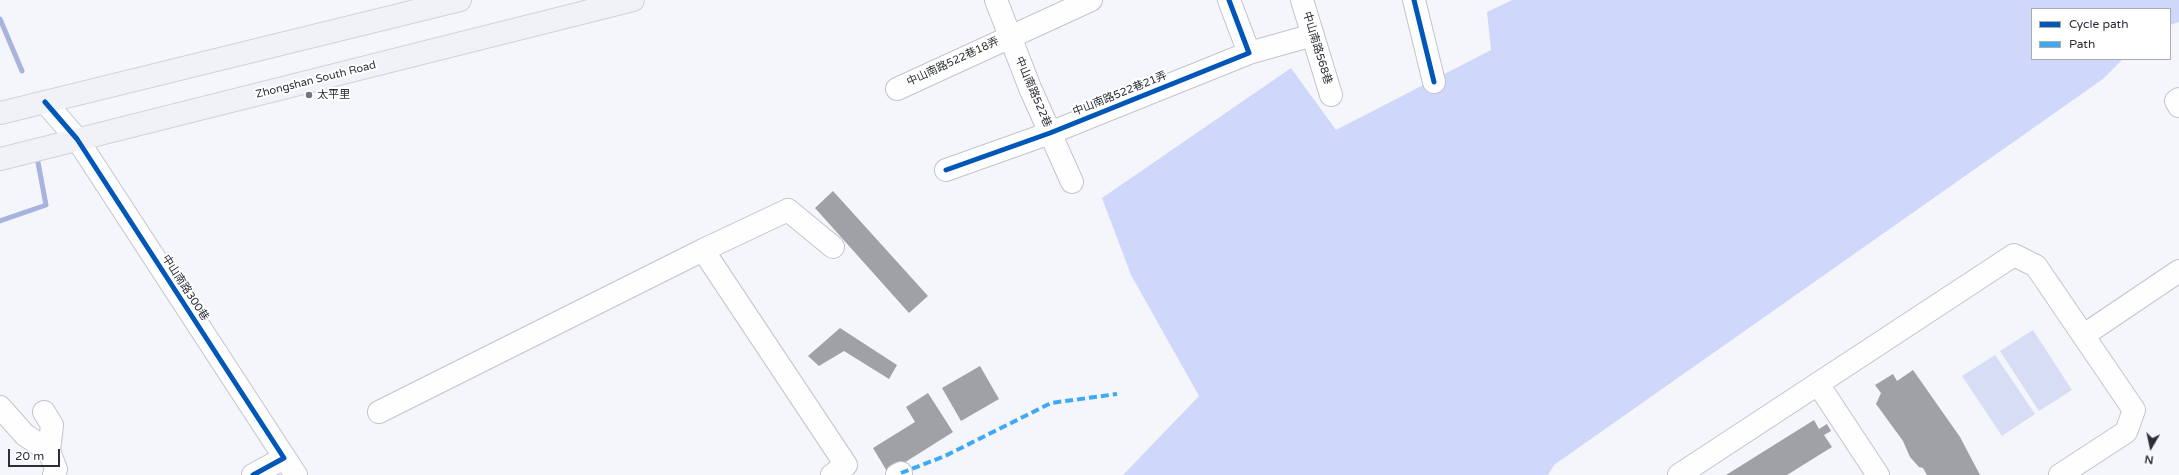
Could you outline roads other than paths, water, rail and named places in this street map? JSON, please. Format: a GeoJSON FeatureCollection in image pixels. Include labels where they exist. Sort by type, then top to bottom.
{"type":"FeatureCollection","features":[{"type":"Feature","properties":{"kind":"main road"},"geometry":{"type":"LineString","coordinates":[[0,113],[460,0]]}},
{"type":"Feature","properties":{"kind":"main road","name":"Zhongshan South Road"},"geometry":{"type":"LineString","coordinates":[[0,159],[632,0]]}},
{"type":"Feature","properties":{"kind":"street","name":"中山南路522巷"},"geometry":{"type":"LineString","coordinates":[[996,0],[1050,133],[1072,182]]}},
{"type":"Feature","properties":{"kind":"street","name":"中山南路522巷18弄"},"geometry":{"type":"LineString","coordinates":[[897,89],[1091,0]]}},
{"type":"Feature","properties":{"kind":"street"},"geometry":{"type":"LineString","coordinates":[[1229,0],[1249,53]]}},
{"type":"Feature","properties":{"kind":"street","name":"中山南路568巷"},"geometry":{"type":"LineString","coordinates":[[1302,0],[1331,95]]}},
{"type":"Feature","properties":{"kind":"street"},"geometry":{"type":"LineString","coordinates":[[1414,0],[1434,82]]}},
{"type":"Feature","properties":{"kind":"street","name":"中山南路522巷21弄"},"geometry":{"type":"LineString","coordinates":[[946,170],[1050,133],[1249,53],[1313,35]]}},
{"type":"Feature","properties":{"kind":"street"},"geometry":{"type":"LineString","coordinates":[[2179,99],[2176,101],[2179,106]]}},
{"type":"Feature","properties":{"kind":"street","name":"中山南路300巷"},"geometry":{"type":"LineString","coordinates":[[45,102],[77,139],[290,467],[253,475]]}},
{"type":"Feature","properties":{"kind":"street"},"geometry":{"type":"LineString","coordinates":[[379,412],[703,250],[788,210],[833,247]]}},
{"type":"Feature","properties":{"kind":"street"},"geometry":{"type":"LineString","coordinates":[[703,250],[846,465],[832,475]]}},
{"type":"Feature","properties":{"kind":"street"},"geometry":{"type":"LineString","coordinates":[[1679,475],[2014,254],[2036,266],[2134,410],[2126,432],[2060,475]]}},
{"type":"Feature","properties":{"kind":"street"},"geometry":{"type":"LineString","coordinates":[[2084,335],[2179,271]]}},
{"type":"Feature","properties":{"kind":"street"},"geometry":{"type":"LineString","coordinates":[[1818,384],[1878,475]]}},
{"type":"Feature","properties":{"kind":"street"},"geometry":{"type":"LineString","coordinates":[[0,407],[25,435],[49,451]]}},
{"type":"Feature","properties":{"kind":"street"},"geometry":{"type":"LineString","coordinates":[[44,412],[52,425],[49,451],[56,469],[54,475]]}},
{"type":"Feature","properties":{"kind":"waterway"},"geometry":{"type":"LineString","coordinates":[[0,19],[22,71]]}},
{"type":"Feature","properties":{"kind":"waterway"},"geometry":{"type":"LineString","coordinates":[[0,221],[46,205],[37,157]]}},
{"type":"Feature","properties":{"kind":"place","name":"太平里"},"geometry":{"type":"Point","coordinates":[309,95]}}]}
